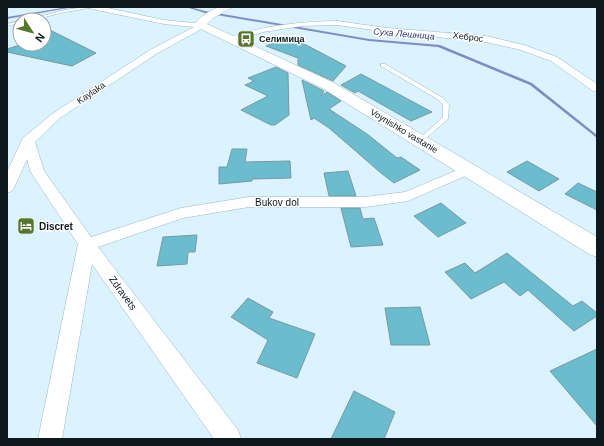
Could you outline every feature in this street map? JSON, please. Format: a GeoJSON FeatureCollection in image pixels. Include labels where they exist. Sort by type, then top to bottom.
{"type":"FeatureCollection","features":[{"type":"Feature","properties":{"kind":"street","name":"Voynishko vastanie"},"geometry":{"type":"LineString","coordinates":[[92,7],[164,22],[210,18],[233,39],[329,86],[597,248]]}},
{"type":"Feature","properties":{"kind":"street"},"geometry":{"type":"LineString","coordinates":[[210,18],[228,7]]}},
{"type":"Feature","properties":{"kind":"street","name":"Kaylaka"},"geometry":{"type":"LineString","coordinates":[[7,188],[28,141],[56,116],[153,52],[210,18]]}},
{"type":"Feature","properties":{"kind":"street","name":"Хеброс"},"geometry":{"type":"LineString","coordinates":[[233,39],[262,30],[302,24],[337,23],[387,30],[486,39],[524,48],[554,59],[597,88]]}},
{"type":"Feature","properties":{"kind":"street","name":"Zdravets"},"geometry":{"type":"LineString","coordinates":[[28,141],[37,171],[87,244],[229,439]]}},
{"type":"Feature","properties":{"kind":"street","name":"Bukov dol"},"geometry":{"type":"LineString","coordinates":[[87,244],[180,213],[249,202],[365,202],[408,196],[468,170]]}},
{"type":"Feature","properties":{"kind":"street"},"geometry":{"type":"LineString","coordinates":[[50,439],[87,244]]}},
{"type":"Feature","properties":{"kind":"lane"},"geometry":{"type":"LineString","coordinates":[[52,14],[92,7]]}},
{"type":"Feature","properties":{"kind":"lane"},"geometry":{"type":"LineString","coordinates":[[383,65],[441,98],[446,105],[446,118],[420,141]]}},
{"type":"Feature","properties":{"kind":"building"},"geometry":{"type":"Polygon","coordinates":[[[52,31],[96,53],[72,66],[7,52],[7,49],[12,47],[12,52],[52,52],[52,31]]]}},
{"type":"Feature","properties":{"kind":"building"},"geometry":{"type":"Polygon","coordinates":[[[289,37],[346,66],[333,81],[298,65],[298,58],[266,46],[289,37]]]}},
{"type":"Feature","properties":{"kind":"building"},"geometry":{"type":"Polygon","coordinates":[[[276,67],[288,73],[289,115],[275,125],[271,125],[241,110],[268,96],[245,85],[254,81],[248,78],[276,67]]]}},
{"type":"Feature","properties":{"kind":"building"},"geometry":{"type":"Polygon","coordinates":[[[361,74],[432,112],[411,121],[358,91],[355,93],[341,85],[361,74]]]}},
{"type":"Feature","properties":{"kind":"building"},"geometry":{"type":"Polygon","coordinates":[[[302,80],[324,91],[321,96],[327,92],[341,101],[329,109],[367,134],[397,158],[401,157],[420,170],[394,183],[329,128],[314,118],[311,120],[302,80]]]}},
{"type":"Feature","properties":{"kind":"building"},"geometry":{"type":"Polygon","coordinates":[[[232,149],[247,149],[245,162],[290,161],[291,178],[252,179],[252,181],[219,184],[219,167],[227,167],[232,149]]]}},
{"type":"Feature","properties":{"kind":"building"},"geometry":{"type":"Polygon","coordinates":[[[527,161],[559,179],[539,191],[507,172],[527,161]]]}},
{"type":"Feature","properties":{"kind":"building"},"geometry":{"type":"Polygon","coordinates":[[[348,171],[356,196],[329,196],[324,173],[348,171]]]}},
{"type":"Feature","properties":{"kind":"building"},"geometry":{"type":"Polygon","coordinates":[[[578,183],[597,192],[597,210],[565,194],[578,183]]]}},
{"type":"Feature","properties":{"kind":"building"},"geometry":{"type":"Polygon","coordinates":[[[441,203],[466,223],[438,237],[414,216],[441,203]]]}},
{"type":"Feature","properties":{"kind":"building"},"geometry":{"type":"Polygon","coordinates":[[[341,208],[360,208],[363,219],[374,218],[383,245],[351,247],[341,208]]]}},
{"type":"Feature","properties":{"kind":"building"},"geometry":{"type":"Polygon","coordinates":[[[197,235],[195,252],[188,252],[187,264],[157,266],[163,237],[197,235]]]}},
{"type":"Feature","properties":{"kind":"building"},"geometry":{"type":"Polygon","coordinates":[[[507,253],[573,306],[582,301],[597,313],[597,316],[574,331],[528,290],[520,296],[504,282],[471,299],[445,272],[465,263],[475,273],[507,253]]]}},
{"type":"Feature","properties":{"kind":"building"},"geometry":{"type":"Polygon","coordinates":[[[248,298],[273,312],[269,318],[315,334],[297,378],[257,363],[268,340],[231,317],[248,298]]]}},
{"type":"Feature","properties":{"kind":"building"},"geometry":{"type":"Polygon","coordinates":[[[420,307],[430,345],[391,345],[385,308],[420,307]]]}},
{"type":"Feature","properties":{"kind":"building"},"geometry":{"type":"Polygon","coordinates":[[[597,349],[597,426],[550,371],[597,349]]]}},
{"type":"Feature","properties":{"kind":"building"},"geometry":{"type":"Polygon","coordinates":[[[354,391],[395,412],[384,439],[331,439],[354,391]]]}},
{"type":"Feature","properties":{"kind":"waterway"},"geometry":{"type":"LineString","coordinates":[[7,18],[73,7]]}},
{"type":"Feature","properties":{"kind":"waterway","name":"Суха Лешница"},"geometry":{"type":"LineString","coordinates":[[187,7],[205,12],[369,40],[439,46],[531,84],[597,137]]}},
{"type":"Feature","properties":{"kind":"place","name":"Селимица"},"geometry":{"type":"Point","coordinates":[246,39]}},
{"type":"Feature","properties":{"kind":"place","name":"Discret"},"geometry":{"type":"Point","coordinates":[26,226]}}]}
